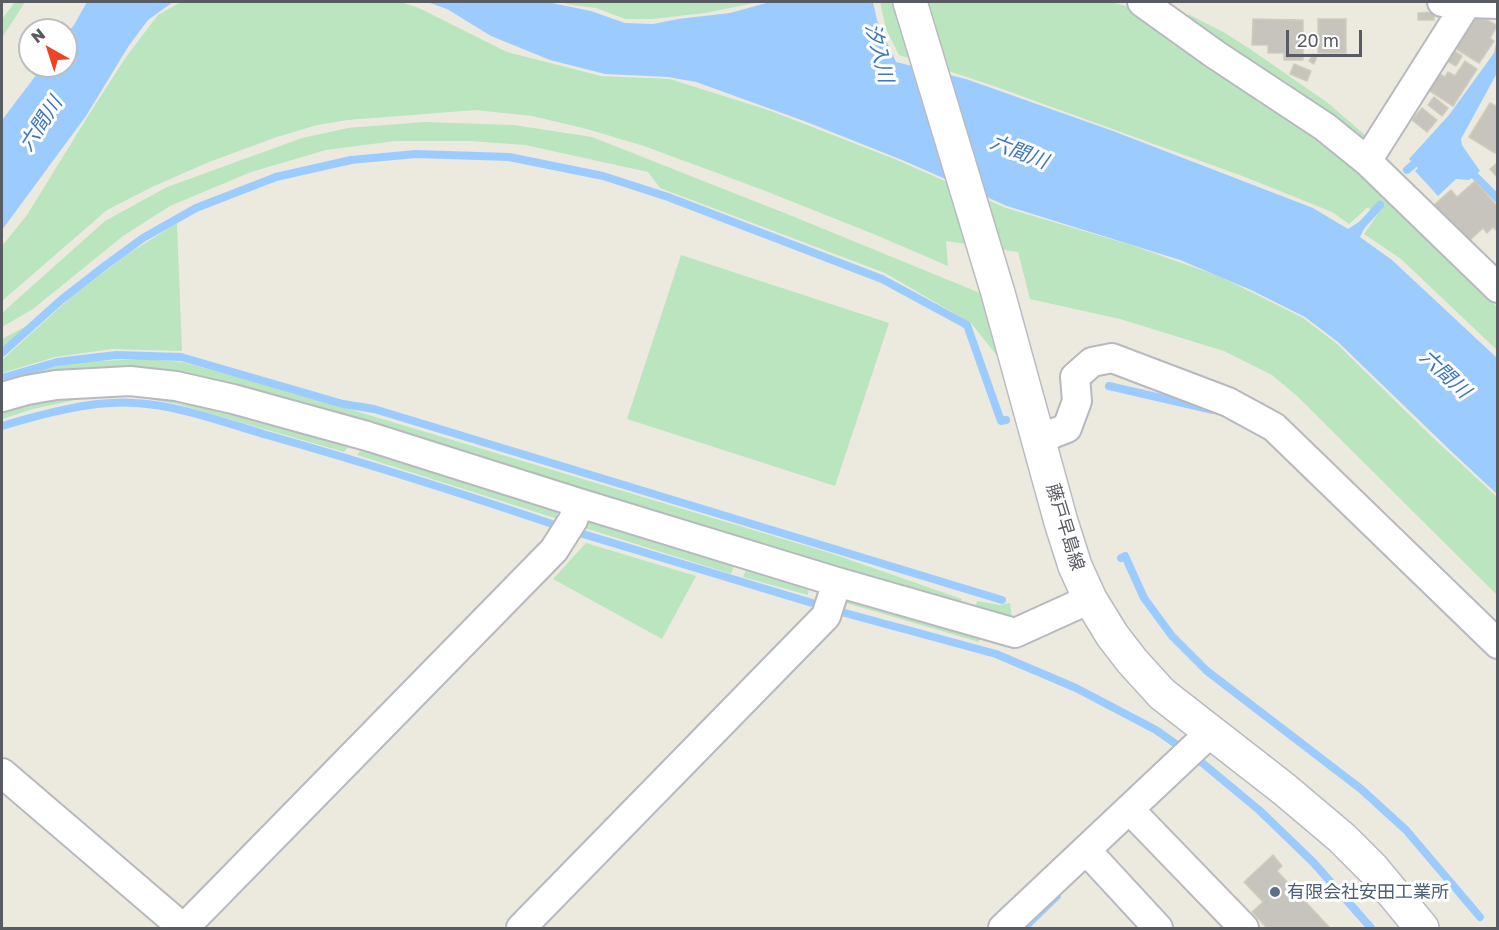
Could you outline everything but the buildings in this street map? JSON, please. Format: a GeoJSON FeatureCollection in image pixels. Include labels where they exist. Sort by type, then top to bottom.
{"type":"FeatureCollection","features":[{"type":"Feature","properties":{"kind":"main road","name":"藤戸早島線"},"geometry":{"type":"LineString","coordinates":[[910,2],[998,293],[1065,533],[1075,566],[1090,599],[1112,635],[1139,670],[1162,694],[1196,746],[1342,838],[1373,869],[1422,928]]}},
{"type":"Feature","properties":{"kind":"street"},"geometry":{"type":"LineString","coordinates":[[1142,2],[1216,55],[1325,127],[1367,161],[1497,288]]}},
{"type":"Feature","properties":{"kind":"street"},"geometry":{"type":"LineString","coordinates":[[1367,161],[1454,2],[1497,4]]}},
{"type":"Feature","properties":{"kind":"street"},"geometry":{"type":"LineString","coordinates":[[1039,439],[1066,428],[1077,401],[1075,377],[1092,362],[1112,358],[1228,402],[1274,427],[1497,644]]}},
{"type":"Feature","properties":{"kind":"street"},"geometry":{"type":"LineString","coordinates":[[2,398],[27,390],[56,385],[130,381],[176,386],[233,399],[367,436],[571,521],[832,598],[1015,633],[1090,599]]}},
{"type":"Feature","properties":{"kind":"street"},"geometry":{"type":"LineString","coordinates":[[2,773],[188,924],[554,549],[571,521]]}},
{"type":"Feature","properties":{"kind":"street"},"geometry":{"type":"LineString","coordinates":[[521,928],[832,598]]}},
{"type":"Feature","properties":{"kind":"street"},"geometry":{"type":"LineString","coordinates":[[1003,928],[1092,857],[1136,816],[1196,746]]}},
{"type":"Feature","properties":{"kind":"street"},"geometry":{"type":"LineString","coordinates":[[1136,816],[1244,928]]}},
{"type":"Feature","properties":{"kind":"street"},"geometry":{"type":"LineString","coordinates":[[1092,857],[1158,928]]}},
{"type":"Feature","properties":{"kind":"green space"},"geometry":{"type":"Polygon","coordinates":[[[15,2],[25,2],[2,38],[2,19],[15,2]]]}},
{"type":"Feature","properties":{"kind":"green space"},"geometry":{"type":"Polygon","coordinates":[[[181,2],[401,2],[419,8],[507,52],[601,76],[670,79],[771,111],[897,160],[1006,208],[1131,245],[1221,277],[1303,318],[1336,343],[1497,497],[1497,595],[1297,396],[1272,375],[1224,351],[1120,319],[1030,299],[1018,252],[946,241],[948,266],[763,190],[644,146],[532,116],[476,110],[348,120],[317,125],[277,137],[209,162],[107,210],[2,301],[2,246],[27,215],[126,57],[158,15],[181,2]]]}},
{"type":"Feature","properties":{"kind":"green space"},"geometry":{"type":"Polygon","coordinates":[[[561,2],[759,2],[705,13],[652,19],[625,19],[596,8],[561,2]]]}},
{"type":"Feature","properties":{"kind":"green space"},"geometry":{"type":"Polygon","coordinates":[[[880,2],[1111,2],[1136,9],[1175,44],[1283,111],[1336,148],[1430,244],[1497,307],[1497,350],[1401,259],[1364,234],[1377,215],[1368,207],[1349,224],[1332,212],[1245,177],[991,85],[899,55],[886,29],[880,2]]]}},
{"type":"Feature","properties":{"kind":"green space"},"geometry":{"type":"Polygon","coordinates":[[[1188,14],[1250,49],[1328,103],[1372,141],[1365,147],[1264,71],[1190,20],[1188,14]]]}},
{"type":"Feature","properties":{"kind":"green space"},"geometry":{"type":"Polygon","coordinates":[[[424,122],[514,125],[592,137],[797,218],[980,293],[998,357],[971,323],[885,273],[660,188],[648,172],[525,145],[470,141],[395,141],[326,150],[251,172],[170,206],[123,236],[33,309],[2,327],[2,313],[105,221],[167,187],[302,138],[348,128],[424,122]]]}},
{"type":"Feature","properties":{"kind":"green space"},"geometry":{"type":"Polygon","coordinates":[[[177,223],[182,351],[112,349],[55,357],[2,373],[2,360],[70,298],[128,254],[177,223]]]}},
{"type":"Feature","properties":{"kind":"green space"},"geometry":{"type":"Polygon","coordinates":[[[681,255],[889,323],[835,486],[627,419],[681,255]]]}},
{"type":"Feature","properties":{"kind":"green space"},"geometry":{"type":"Polygon","coordinates":[[[32,323],[2,350],[2,339],[32,323]]]}},
{"type":"Feature","properties":{"kind":"green space"},"geometry":{"type":"Polygon","coordinates":[[[144,359],[182,362],[282,389],[830,553],[962,599],[957,607],[210,381],[2,389],[2,381],[75,362],[144,359]]]}},
{"type":"Feature","properties":{"kind":"green space"},"geometry":{"type":"Polygon","coordinates":[[[139,387],[354,439],[344,452],[177,404],[131,396],[79,399],[33,409],[2,419],[2,405],[139,387]]]}},
{"type":"Feature","properties":{"kind":"green space"},"geometry":{"type":"Polygon","coordinates":[[[363,448],[557,508],[558,519],[357,455],[363,448]]]}},
{"type":"Feature","properties":{"kind":"green space"},"geometry":{"type":"Polygon","coordinates":[[[590,520],[736,561],[731,574],[585,528],[590,520]]]}},
{"type":"Feature","properties":{"kind":"green space"},"geometry":{"type":"Polygon","coordinates":[[[586,543],[696,576],[662,639],[553,579],[586,543]]]}},
{"type":"Feature","properties":{"kind":"green space"},"geometry":{"type":"Polygon","coordinates":[[[747,568],[809,586],[808,595],[743,577],[747,568]]]}},
{"type":"Feature","properties":{"kind":"green space"},"geometry":{"type":"Polygon","coordinates":[[[841,595],[981,634],[979,642],[839,601],[841,595]]]}},
{"type":"Feature","properties":{"kind":"green space"},"geometry":{"type":"Polygon","coordinates":[[[977,601],[1000,605],[1010,603],[1012,619],[975,609],[977,601]]]}},
{"type":"Feature","properties":{"kind":"water","name":"六間川"},"geometry":{"type":"Polygon","coordinates":[[[87,2],[173,2],[148,20],[128,47],[86,116],[2,230],[2,120],[34,78],[78,78],[78,18],[87,2]]]}},
{"type":"Feature","properties":{"kind":"water"},"geometry":{"type":"Polygon","coordinates":[[[427,2],[547,2],[591,11],[625,23],[653,24],[730,13],[770,2],[873,2],[877,20],[896,62],[966,79],[1113,131],[1313,208],[1348,229],[1365,218],[1368,221],[1360,237],[1392,260],[1497,358],[1497,494],[1338,342],[1305,317],[1251,290],[1180,260],[1007,206],[902,160],[696,82],[668,77],[605,74],[550,60],[491,36],[447,9],[427,2]]]}},
{"type":"Feature","properties":{"kind":"water"},"geometry":{"type":"Polygon","coordinates":[[[1497,39],[1497,73],[1461,139],[1462,145],[1480,171],[1469,180],[1456,179],[1438,196],[1415,171],[1418,168],[1409,159],[1449,115],[1494,53],[1497,39]]]}},
{"type":"Feature","properties":{"kind":"waterway"},"geometry":{"type":"LineString","coordinates":[[2,353],[61,300],[143,238],[196,208],[276,177],[351,160],[416,154],[509,157],[603,176],[668,197],[882,279],[967,325],[1001,421],[1006,420]]}},
{"type":"Feature","properties":{"kind":"waterway"},"geometry":{"type":"LineString","coordinates":[[1407,170],[1422,157]]}},
{"type":"Feature","properties":{"kind":"waterway"},"geometry":{"type":"LineString","coordinates":[[1468,169],[1498,199]]}},
{"type":"Feature","properties":{"kind":"waterway"},"geometry":{"type":"LineString","coordinates":[[1361,226],[1380,205]]}},
{"type":"Feature","properties":{"kind":"waterway"},"geometry":{"type":"LineString","coordinates":[[2,378],[57,362],[116,355],[181,357],[343,404],[374,409],[1002,600]]}},
{"type":"Feature","properties":{"kind":"waterway"},"geometry":{"type":"LineString","coordinates":[[1109,386],[1213,410]]}},
{"type":"Feature","properties":{"kind":"waterway"},"geometry":{"type":"LineString","coordinates":[[2,426],[51,413],[102,404],[135,403],[168,407],[202,415],[378,468],[561,527]]}},
{"type":"Feature","properties":{"kind":"waterway"},"geometry":{"type":"LineString","coordinates":[[573,531],[822,606]]}},
{"type":"Feature","properties":{"kind":"waterway"},"geometry":{"type":"LineString","coordinates":[[1121,558],[1125,556],[1144,598],[1172,636],[1207,671],[1361,789],[1406,830],[1480,917]]}},
{"type":"Feature","properties":{"kind":"waterway"},"geometry":{"type":"LineString","coordinates":[[834,610],[996,654],[1076,688],[1156,730],[1200,761],[1259,810],[1313,862],[1371,928]]}},
{"type":"Feature","properties":{"kind":"waterway"},"geometry":{"type":"LineString","coordinates":[[1024,928],[1057,896]]}},
{"type":"Feature","properties":{"kind":"place","name":"有限会社安田工業所"},"geometry":{"type":"Point","coordinates":[1275,892]}},
{"type":"Feature","properties":{"kind":"water label","name":"汐入川"},"geometry":{"type":"Point","coordinates":[879,53]}}]}
